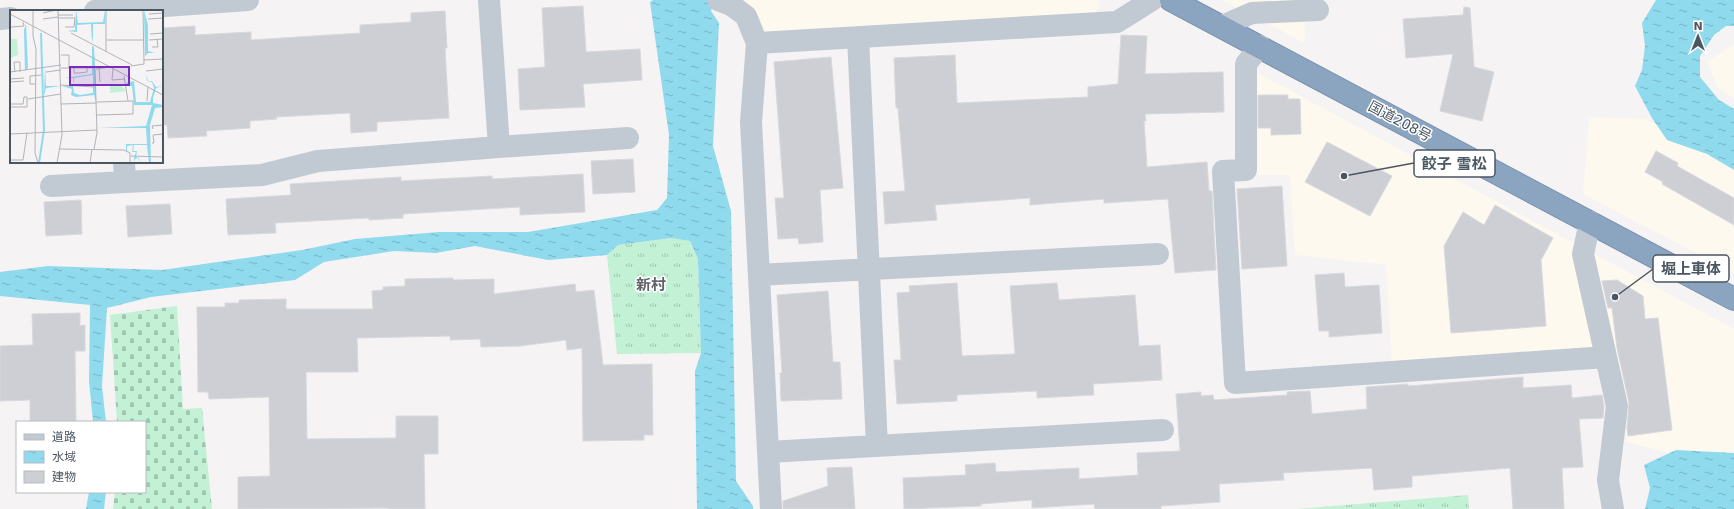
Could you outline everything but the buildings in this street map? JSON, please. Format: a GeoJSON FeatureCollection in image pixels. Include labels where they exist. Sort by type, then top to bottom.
{"type":"FeatureCollection","features":[{"type":"Feature","properties":{"kind":"highway","name":"国道208号"},"geometry":{"type":"LineString","coordinates":[[1171,0],[1734,299]]}},
{"type":"Feature","properties":{"kind":"street"},"geometry":{"type":"LineString","coordinates":[[109,10],[248,0]]}},
{"type":"Feature","properties":{"kind":"street"},"geometry":{"type":"LineString","coordinates":[[489,0],[499,148]]}},
{"type":"Feature","properties":{"kind":"street"},"geometry":{"type":"LineString","coordinates":[[757,43],[1117,22],[1152,0]]}},
{"type":"Feature","properties":{"kind":"street"},"geometry":{"type":"LineString","coordinates":[[725,2],[746,16],[757,43],[752,122],[771,509]]}},
{"type":"Feature","properties":{"kind":"street"},"geometry":{"type":"LineString","coordinates":[[1222,26],[1252,13],[1318,10]]}},
{"type":"Feature","properties":{"kind":"street"},"geometry":{"type":"LineString","coordinates":[[858,37],[877,446]]}},
{"type":"Feature","properties":{"kind":"street"},"geometry":{"type":"LineString","coordinates":[[1260,46],[1246,64],[1246,170],[1223,171],[1236,383],[1606,358]]}},
{"type":"Feature","properties":{"kind":"street"},"geometry":{"type":"LineString","coordinates":[[51,186],[124,172],[262,175],[318,161],[628,138]]}},
{"type":"Feature","properties":{"kind":"street"},"geometry":{"type":"LineString","coordinates":[[1590,222],[1583,254],[1617,406],[1608,480],[1613,509]]}},
{"type":"Feature","properties":{"kind":"street"},"geometry":{"type":"LineString","coordinates":[[759,275],[1158,254]]}},
{"type":"Feature","properties":{"kind":"street"},"geometry":{"type":"LineString","coordinates":[[768,452],[1163,430]]}},
{"type":"Feature","properties":{"kind":"shaded area"},"geometry":{"type":"Polygon","coordinates":[[[744,0],[1100,0],[1096,16],[764,34],[744,0]]]}},
{"type":"Feature","properties":{"kind":"shaded area"},"geometry":{"type":"Polygon","coordinates":[[[1222,0],[1304,0],[1305,43],[1222,0]]]}},
{"type":"Feature","properties":{"kind":"shaded area"},"geometry":{"type":"Polygon","coordinates":[[[1734,45],[1734,99],[1717,87],[1707,61],[1734,45]]]}},
{"type":"Feature","properties":{"kind":"shaded area"},"geometry":{"type":"Polygon","coordinates":[[[1252,70],[1734,329],[1734,460],[1689,458],[1626,442],[1627,413],[1616,351],[1392,363],[1386,265],[1295,255],[1290,175],[1253,175],[1252,70]]]}},
{"type":"Feature","properties":{"kind":"shaded area"},"geometry":{"type":"Polygon","coordinates":[[[1589,117],[1645,119],[1734,163],[1734,273],[1583,194],[1589,117]]]}},
{"type":"Feature","properties":{"kind":"green space"},"geometry":{"type":"Polygon","coordinates":[[[671,238],[690,241],[698,259],[701,353],[617,354],[607,255],[618,245],[671,238]]]}},
{"type":"Feature","properties":{"kind":"green space"},"geometry":{"type":"Polygon","coordinates":[[[177,306],[183,409],[202,408],[212,509],[113,509],[115,493],[146,493],[146,421],[117,421],[110,315],[177,306]]]}},
{"type":"Feature","properties":{"kind":"green space"},"geometry":{"type":"Polygon","coordinates":[[[1468,495],[1469,509],[1297,509],[1468,495]]]}},
{"type":"Feature","properties":{"kind":"water"},"geometry":{"type":"Polygon","coordinates":[[[653,0],[715,0],[711,11],[719,23],[713,146],[731,211],[736,481],[753,506],[753,509],[697,509],[695,371],[701,353],[698,259],[690,241],[671,238],[618,245],[607,255],[548,260],[475,246],[436,253],[394,251],[324,262],[295,280],[151,297],[107,308],[102,386],[106,421],[93,421],[89,381],[90,305],[0,296],[0,272],[48,266],[162,270],[302,250],[355,239],[439,232],[528,232],[657,210],[667,198],[669,135],[650,2],[653,0]]]}},
{"type":"Feature","properties":{"kind":"water"},"geometry":{"type":"Polygon","coordinates":[[[1656,0],[1734,0],[1734,26],[1726,26],[1714,35],[1700,56],[1700,77],[1719,100],[1734,109],[1734,170],[1707,154],[1667,140],[1652,118],[1635,86],[1642,70],[1645,46],[1642,23],[1656,0]]]}},
{"type":"Feature","properties":{"kind":"water"},"geometry":{"type":"Polygon","coordinates":[[[1676,450],[1734,453],[1734,509],[1645,509],[1650,488],[1644,465],[1676,450]]]}},
{"type":"Feature","properties":{"kind":"water"},"geometry":{"type":"Polygon","coordinates":[[[89,493],[106,493],[104,509],[86,509],[89,493]]]}},
{"type":"Feature","properties":{"kind":"place","name":"餃子 雪松"},"geometry":{"type":"Point","coordinates":[1344,176]}},
{"type":"Feature","properties":{"kind":"place","name":"堀上車体"},"geometry":{"type":"Point","coordinates":[1615,297]}},
{"type":"Feature","properties":{"kind":"district","name":"新村"},"geometry":{"type":"Point","coordinates":[651,285]}}]}
